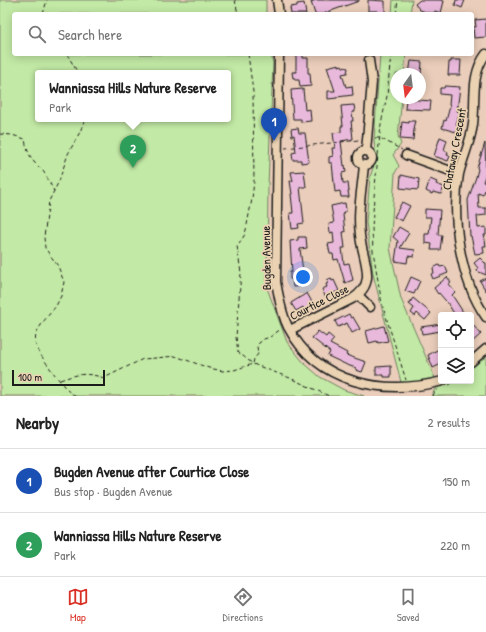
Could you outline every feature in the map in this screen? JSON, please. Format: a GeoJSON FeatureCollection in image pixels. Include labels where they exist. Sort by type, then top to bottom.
{"type":"FeatureCollection","features":[{"type":"Feature","properties":{"kind":"street"},"geometry":{"type":"LineString","coordinates":[[277,0],[279,12]]}},
{"type":"Feature","properties":{"kind":"street","name":"Chataway Crescent"},"geometry":{"type":"LineString","coordinates":[[486,54],[477,71],[475,82],[475,111],[473,127],[459,174],[457,197],[457,220],[460,249],[469,284],[486,317]]}},
{"type":"Feature","properties":{"kind":"street","name":"Bugden Avenue"},"geometry":{"type":"LineString","coordinates":[[279,56],[276,282],[286,329],[312,359],[328,372],[349,384],[376,391],[404,392],[424,390],[438,383]]}},
{"type":"Feature","properties":{"kind":"street","name":"Courtice Close"},"geometry":{"type":"LineString","coordinates":[[286,329],[358,295],[365,286],[367,276],[359,220],[364,165],[360,162],[358,157],[360,152],[366,151],[372,82],[369,60]]}},
{"type":"Feature","properties":{"kind":"street"},"geometry":{"type":"LineString","coordinates":[[406,155],[459,174]]}},
{"type":"Feature","properties":{"kind":"street","name":"Courtice Close"},"geometry":{"type":"LineString","coordinates":[[358,295],[370,307]]}},
{"type":"Feature","properties":{"kind":"street"},"geometry":{"type":"LineString","coordinates":[[474,359],[486,349]]}},
{"type":"Feature","properties":{"kind":"path"},"geometry":{"type":"LineString","coordinates":[[44,12],[48,0]]}},
{"type":"Feature","properties":{"kind":"path"},"geometry":{"type":"LineString","coordinates":[[235,0],[238,12]]}},
{"type":"Feature","properties":{"kind":"path"},"geometry":{"type":"LineString","coordinates":[[396,12],[398,0]]}},
{"type":"Feature","properties":{"kind":"path"},"geometry":{"type":"LineString","coordinates":[[68,56],[76,70]]}},
{"type":"Feature","properties":{"kind":"path"},"geometry":{"type":"LineString","coordinates":[[248,56],[253,92],[254,181],[246,230],[244,236],[236,246],[241,273],[236,337],[238,352],[253,364],[290,378],[329,396]]}},
{"type":"Feature","properties":{"kind":"path"},"geometry":{"type":"LineString","coordinates":[[391,56],[387,96],[381,124],[374,197],[372,228],[373,251],[382,304],[407,384]]}},
{"type":"Feature","properties":{"kind":"path"},"geometry":{"type":"LineString","coordinates":[[75,396],[59,381],[40,354],[35,344],[36,333],[56,306],[61,296],[64,282],[58,266],[46,248],[44,237],[49,201],[59,182],[68,154],[84,122]]}},
{"type":"Feature","properties":{"kind":"path"},"geometry":{"type":"LineString","coordinates":[[0,134],[25,138],[27,150],[34,163],[44,172],[54,192]]}},
{"type":"Feature","properties":{"kind":"path"},"geometry":{"type":"LineString","coordinates":[[380,138],[401,149],[406,155]]}},
{"type":"Feature","properties":{"kind":"path"},"geometry":{"type":"LineString","coordinates":[[282,148],[359,140]]}},
{"type":"Feature","properties":{"kind":"path"},"geometry":{"type":"LineString","coordinates":[[253,364],[258,354],[257,346],[259,343],[264,339],[286,329]]}},
{"type":"Feature","properties":{"kind":"path"},"geometry":{"type":"LineString","coordinates":[[59,381],[73,375],[83,374],[104,378],[143,359],[175,356],[218,370],[234,370],[253,364]]}},
{"type":"Feature","properties":{"kind":"green space"},"geometry":{"type":"Polygon","coordinates":[[[0,0],[266,0],[266,12],[12,12],[12,56],[271,56],[273,63],[268,186],[267,288],[287,342],[304,363],[320,377],[344,390],[364,396],[0,396],[0,0]]]}},
{"type":"Feature","properties":{"kind":"green space"},"geometry":{"type":"Polygon","coordinates":[[[393,0],[412,0],[410,12],[392,12],[393,0]]]}},
{"type":"Feature","properties":{"kind":"green space"},"geometry":{"type":"Polygon","coordinates":[[[380,56],[406,56],[405,68],[390,68],[390,104],[401,104],[398,136],[401,144],[393,155],[399,166],[395,173],[390,248],[401,299],[435,378],[419,384],[402,386],[373,274],[366,222],[370,177],[376,159],[374,140],[380,56]]]}},
{"type":"Feature","properties":{"kind":"green space"},"geometry":{"type":"Polygon","coordinates":[[[486,355],[486,396],[431,396],[435,389],[446,384],[474,384],[474,365],[486,355]]]}},
{"type":"Feature","properties":{"kind":"building"},"geometry":{"type":"Polygon","coordinates":[[[316,0],[359,0],[328,12],[314,12],[311,2],[316,0]]]}},
{"type":"Feature","properties":{"kind":"building"},"geometry":{"type":"Polygon","coordinates":[[[368,0],[385,1],[385,12],[368,11],[368,0]]]}},
{"type":"Feature","properties":{"kind":"building"},"geometry":{"type":"Polygon","coordinates":[[[420,0],[444,1],[441,12],[426,12],[420,10],[415,4],[420,0]]]}},
{"type":"Feature","properties":{"kind":"building"},"geometry":{"type":"Polygon","coordinates":[[[456,0],[465,0],[462,8],[455,5],[456,0]]]}},
{"type":"Feature","properties":{"kind":"building"},"geometry":{"type":"Polygon","coordinates":[[[304,3],[306,12],[291,12],[290,7],[297,6],[297,4],[304,3]]]}},
{"type":"Feature","properties":{"kind":"building"},"geometry":{"type":"Polygon","coordinates":[[[486,19],[486,37],[474,38],[474,27],[476,27],[475,20],[486,19]]]}},
{"type":"Feature","properties":{"kind":"building"},"geometry":{"type":"Polygon","coordinates":[[[296,56],[308,58],[308,73],[310,73],[311,86],[300,87],[299,80],[295,80],[295,78],[293,78],[292,72],[296,72],[296,56]]]}},
{"type":"Feature","properties":{"kind":"building"},"geometry":{"type":"Polygon","coordinates":[[[451,60],[461,60],[460,75],[448,75],[449,62],[451,62],[451,60]]]}},
{"type":"Feature","properties":{"kind":"building"},"geometry":{"type":"Polygon","coordinates":[[[411,61],[422,62],[422,68],[410,68],[411,61]]]}},
{"type":"Feature","properties":{"kind":"building"},"geometry":{"type":"Polygon","coordinates":[[[339,64],[339,66],[342,65],[343,67],[348,68],[347,73],[342,74],[346,87],[352,86],[353,95],[328,99],[328,91],[335,91],[327,67],[339,64]]]}},
{"type":"Feature","properties":{"kind":"building"},"geometry":{"type":"Polygon","coordinates":[[[445,86],[460,87],[457,111],[460,112],[456,124],[458,125],[456,132],[442,128],[444,120],[446,121],[450,106],[450,95],[440,94],[440,88],[444,88],[445,86]]]}},
{"type":"Feature","properties":{"kind":"building"},"geometry":{"type":"Polygon","coordinates":[[[303,89],[305,110],[310,109],[311,121],[301,122],[301,119],[293,119],[291,90],[303,89]]]}},
{"type":"Feature","properties":{"kind":"building"},"geometry":{"type":"Polygon","coordinates":[[[426,101],[431,101],[430,110],[405,109],[406,104],[426,104],[426,101]]]}},
{"type":"Feature","properties":{"kind":"building"},"geometry":{"type":"Polygon","coordinates":[[[354,105],[355,112],[352,112],[353,121],[351,121],[353,139],[341,141],[346,172],[342,173],[343,183],[348,183],[349,197],[341,197],[340,191],[335,192],[332,163],[329,163],[329,157],[333,156],[332,148],[335,148],[333,133],[341,132],[341,126],[343,126],[341,106],[354,105]]]}},
{"type":"Feature","properties":{"kind":"building"},"geometry":{"type":"Polygon","coordinates":[[[409,121],[415,121],[413,128],[413,140],[400,139],[402,122],[409,123],[409,121]]]}},
{"type":"Feature","properties":{"kind":"building"},"geometry":{"type":"Polygon","coordinates":[[[298,128],[299,133],[305,133],[309,162],[301,163],[301,160],[293,160],[292,153],[296,152],[294,135],[292,136],[291,129],[298,128]]]}},
{"type":"Feature","properties":{"kind":"building"},"geometry":{"type":"Polygon","coordinates":[[[440,137],[447,140],[444,150],[448,152],[447,155],[450,156],[448,161],[434,156],[440,137]]]}},
{"type":"Feature","properties":{"kind":"building"},"geometry":{"type":"Polygon","coordinates":[[[485,143],[486,173],[483,182],[486,183],[486,190],[483,195],[478,193],[479,208],[486,208],[486,215],[477,216],[478,228],[486,227],[486,235],[484,235],[486,246],[483,246],[484,253],[475,254],[470,236],[468,200],[485,143]]]}},
{"type":"Feature","properties":{"kind":"building"},"geometry":{"type":"Polygon","coordinates":[[[304,171],[306,187],[300,187],[304,223],[298,224],[299,228],[292,229],[290,213],[293,213],[290,181],[293,181],[291,172],[304,171]]]}},
{"type":"Feature","properties":{"kind":"building"},"geometry":{"type":"Polygon","coordinates":[[[401,175],[419,179],[418,190],[400,188],[401,175]]]}},
{"type":"Feature","properties":{"kind":"building"},"geometry":{"type":"Polygon","coordinates":[[[430,179],[437,182],[436,184],[444,187],[441,194],[433,192],[432,194],[426,191],[430,179]]]}},
{"type":"Feature","properties":{"kind":"building"},"geometry":{"type":"Polygon","coordinates":[[[402,202],[410,206],[402,221],[394,217],[402,202]]]}},
{"type":"Feature","properties":{"kind":"building"},"geometry":{"type":"Polygon","coordinates":[[[345,203],[346,210],[343,215],[345,232],[343,232],[345,248],[342,248],[344,264],[349,263],[353,280],[345,283],[338,259],[334,260],[333,254],[330,254],[328,244],[334,243],[333,232],[330,233],[329,224],[334,223],[331,206],[345,203]]]}},
{"type":"Feature","properties":{"kind":"building"},"geometry":{"type":"Polygon","coordinates":[[[425,209],[440,210],[438,235],[442,235],[440,250],[431,250],[432,244],[425,243],[425,234],[429,234],[431,217],[425,217],[425,209]]]}},
{"type":"Feature","properties":{"kind":"building"},"geometry":{"type":"Polygon","coordinates":[[[399,227],[409,233],[400,248],[415,250],[414,257],[408,256],[407,263],[395,261],[398,241],[393,237],[399,227]]]}},
{"type":"Feature","properties":{"kind":"building"},"geometry":{"type":"Polygon","coordinates":[[[298,237],[306,237],[307,248],[300,249],[305,286],[293,287],[292,279],[290,279],[290,272],[292,272],[290,241],[298,240],[298,237]]]}},
{"type":"Feature","properties":{"kind":"building"},"geometry":{"type":"Polygon","coordinates":[[[480,258],[486,263],[486,275],[477,271],[478,268],[474,263],[480,258]]]}},
{"type":"Feature","properties":{"kind":"building"},"geometry":{"type":"Polygon","coordinates":[[[439,265],[440,267],[445,266],[448,273],[433,279],[431,274],[434,273],[433,268],[439,265]]]}},
{"type":"Feature","properties":{"kind":"building"},"geometry":{"type":"Polygon","coordinates":[[[411,277],[420,281],[414,294],[405,291],[411,277]]]}},
{"type":"Feature","properties":{"kind":"building"},"geometry":{"type":"Polygon","coordinates":[[[447,277],[451,282],[448,284],[455,292],[452,295],[463,312],[453,312],[451,307],[434,288],[447,277]]]}},
{"type":"Feature","properties":{"kind":"building"},"geometry":{"type":"Polygon","coordinates":[[[331,278],[332,281],[334,280],[339,291],[325,296],[322,289],[327,287],[327,280],[331,278]]]}},
{"type":"Feature","properties":{"kind":"building"},"geometry":{"type":"Polygon","coordinates":[[[486,278],[486,291],[480,281],[486,278]]]}},
{"type":"Feature","properties":{"kind":"building"},"geometry":{"type":"Polygon","coordinates":[[[307,293],[313,304],[304,310],[303,307],[296,311],[291,303],[307,293]]]}},
{"type":"Feature","properties":{"kind":"building"},"geometry":{"type":"Polygon","coordinates":[[[413,298],[431,313],[425,320],[417,313],[415,316],[411,313],[414,308],[409,304],[413,298]]]}},
{"type":"Feature","properties":{"kind":"building"},"geometry":{"type":"Polygon","coordinates":[[[349,314],[351,318],[353,317],[360,329],[352,333],[347,323],[338,327],[335,321],[349,314]]]}},
{"type":"Feature","properties":{"kind":"building"},"geometry":{"type":"Polygon","coordinates":[[[438,324],[438,331],[422,334],[421,327],[438,324]]]}},
{"type":"Feature","properties":{"kind":"building"},"geometry":{"type":"Polygon","coordinates":[[[384,326],[388,341],[369,343],[366,331],[384,326]]]}},
{"type":"Feature","properties":{"kind":"building"},"geometry":{"type":"Polygon","coordinates":[[[474,326],[481,334],[474,340],[474,326]]]}},
{"type":"Feature","properties":{"kind":"building"},"geometry":{"type":"Polygon","coordinates":[[[318,331],[326,337],[328,334],[334,339],[330,344],[347,353],[346,355],[366,362],[362,372],[328,356],[330,352],[312,338],[318,331]]]}},
{"type":"Feature","properties":{"kind":"building"},"geometry":{"type":"Polygon","coordinates":[[[438,350],[438,366],[433,368],[428,355],[438,350]]]}},
{"type":"Feature","properties":{"kind":"building"},"geometry":{"type":"Polygon","coordinates":[[[391,366],[391,377],[376,375],[376,367],[391,366]]]}},
{"type":"Feature","properties":{"kind":"place","name":"Bugden Avenue after Courtice Close"},"geometry":{"type":"Point","coordinates":[274,141]}},
{"type":"Feature","properties":{"kind":"place","name":"Wanniassa Hills Nature Reserve"},"geometry":{"type":"Point","coordinates":[133,168]}}]}
